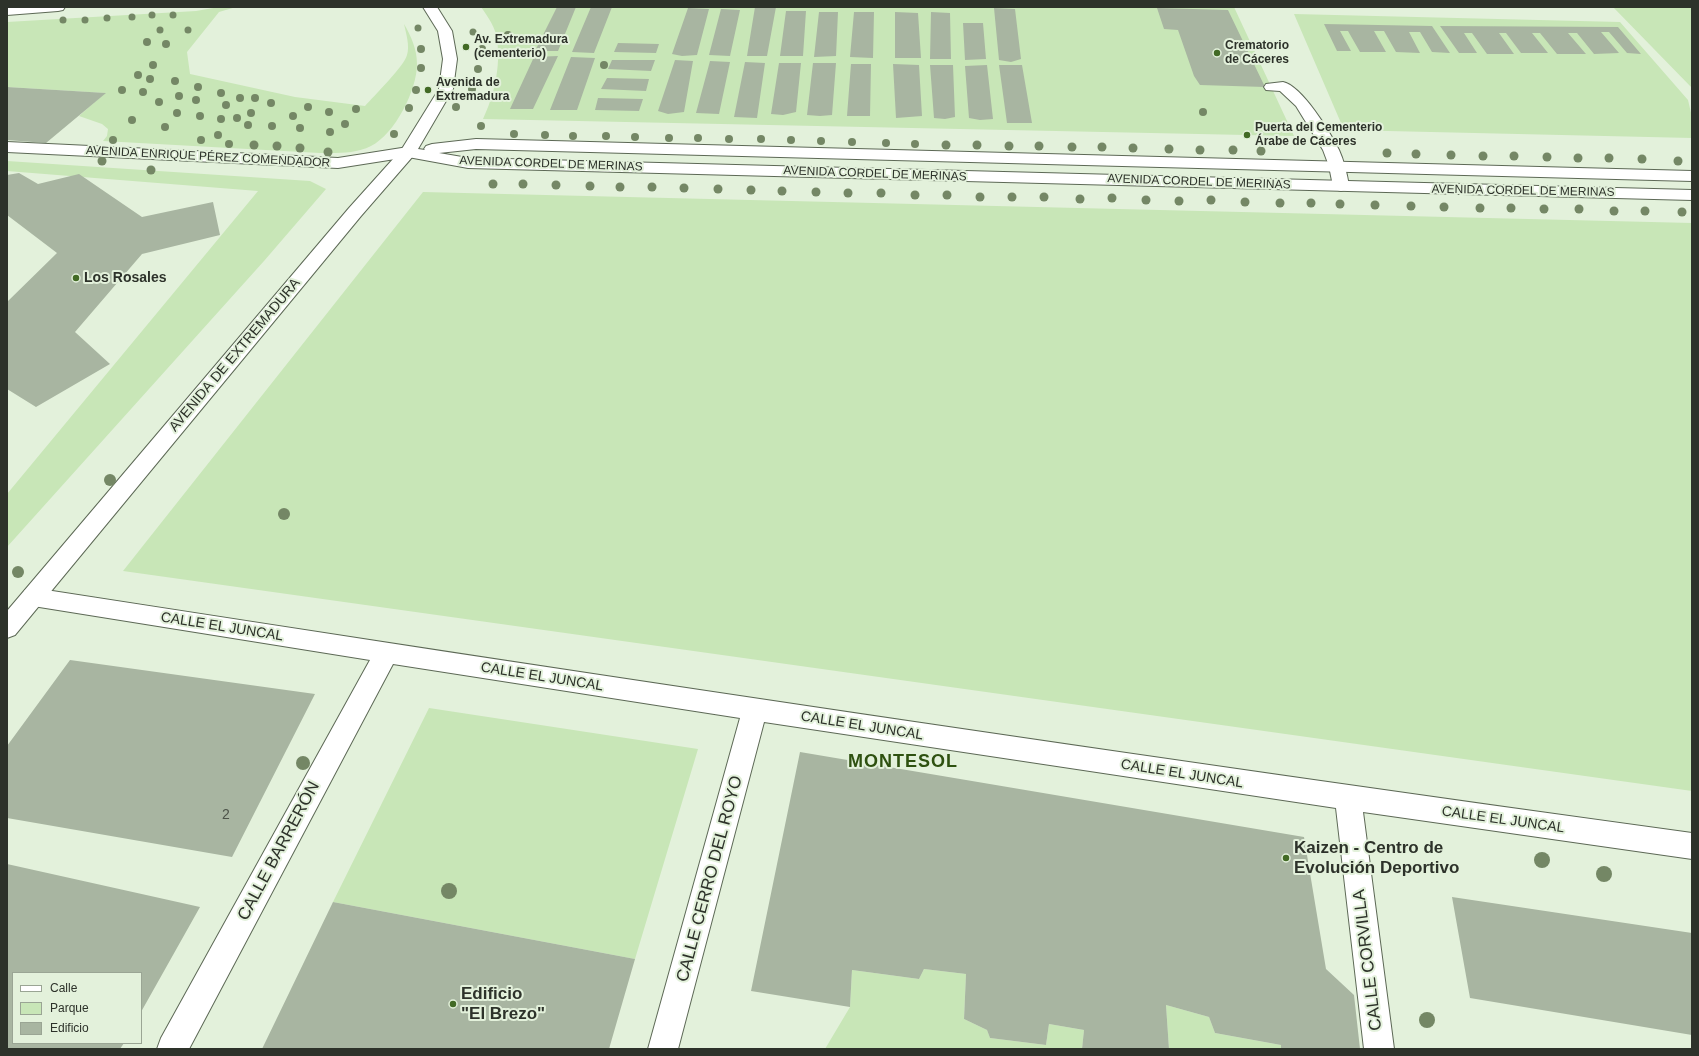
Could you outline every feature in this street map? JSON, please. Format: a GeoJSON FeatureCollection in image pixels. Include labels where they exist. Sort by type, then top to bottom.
{"type":"FeatureCollection","features":[{"type":"Feature","properties":{"kind":"main road"},"geometry":{"type":"LineString","coordinates":[[7,11],[58,7]]}},
{"type":"Feature","properties":{"kind":"main road","name":"AVENIDA DE EXTREMADURA"},"geometry":{"type":"LineString","coordinates":[[7,628],[338,232],[408,152],[446,89],[450,58],[445,31],[430,7]]}},
{"type":"Feature","properties":{"kind":"main road"},"geometry":{"type":"LineString","coordinates":[[1271,87],[1283,86],[1302,103],[1331,150],[1337,166],[1341,186]]}},
{"type":"Feature","properties":{"kind":"main road","name":"AVENIDA CORDEL DE MERINAS"},"geometry":{"type":"LineString","coordinates":[[408,152],[476,144],[1692,176]]}},
{"type":"Feature","properties":{"kind":"main road","name":"AVENIDA ENRIQUE PÉREZ COMENDADOR"},"geometry":{"type":"LineString","coordinates":[[7,147],[338,163],[408,152]]}},
{"type":"Feature","properties":{"kind":"main road","name":"AVENIDA CORDEL DE MERINAS"},"geometry":{"type":"LineString","coordinates":[[408,152],[468,163],[1692,195]]}},
{"type":"Feature","properties":{"kind":"main road","name":"CALLE EL JUNCAL"},"geometry":{"type":"LineString","coordinates":[[33,597],[755,710],[1348,799],[1692,846]]}},
{"type":"Feature","properties":{"kind":"main road","name":"CALLE BARRERÓN"},"geometry":{"type":"LineString","coordinates":[[172,1049],[386,653]]}},
{"type":"Feature","properties":{"kind":"main road","name":"CALLE CERRO DEL ROYO"},"geometry":{"type":"LineString","coordinates":[[664,1049],[755,710]]}},
{"type":"Feature","properties":{"kind":"main road","name":"CALLE CORVILLA"},"geometry":{"type":"LineString","coordinates":[[1348,799],[1379,1049]]}},
{"type":"Feature","properties":{"kind":"green space"},"geometry":{"type":"Polygon","coordinates":[[[219,7],[236,7],[219,12],[187,52],[190,74],[295,97],[365,106],[405,60],[408,48],[404,24],[413,43],[417,64],[416,74],[409,98],[396,122],[380,140],[371,146],[365,149],[346,152],[320,153],[103,141],[107,136],[108,129],[102,124],[79,116],[105,93],[7,87],[7,22],[196,11],[219,7]]]}},
{"type":"Feature","properties":{"kind":"green space"},"geometry":{"type":"Polygon","coordinates":[[[481,7],[1234,7],[1294,136],[483,119],[496,81],[498,50],[495,31],[481,7]]]}},
{"type":"Feature","properties":{"kind":"green space"},"geometry":{"type":"Polygon","coordinates":[[[1613,7],[1692,7],[1692,88],[1613,7]]]}},
{"type":"Feature","properties":{"kind":"green space"},"geometry":{"type":"Polygon","coordinates":[[[1294,14],[1620,22],[1688,100],[1692,117],[1692,138],[1344,130],[1294,14]]]}},
{"type":"Feature","properties":{"kind":"green space"},"geometry":{"type":"Polygon","coordinates":[[[7,161],[310,181],[326,189],[264,261],[7,547],[7,494],[258,191],[7,171],[7,161]]]}},
{"type":"Feature","properties":{"kind":"green space"},"geometry":{"type":"Polygon","coordinates":[[[423,192],[1692,223],[1692,791],[123,571],[423,192]]]}},
{"type":"Feature","properties":{"kind":"green space"},"geometry":{"type":"Polygon","coordinates":[[[429,708],[698,749],[635,959],[333,902],[429,708]]]}},
{"type":"Feature","properties":{"kind":"green space"},"geometry":{"type":"Polygon","coordinates":[[[924,969],[966,974],[964,1019],[987,1030],[990,1038],[1046,1045],[1049,1024],[1084,1030],[1082,1049],[825,1049],[850,1007],[852,970],[919,979],[924,969]]]}},
{"type":"Feature","properties":{"kind":"green space"},"geometry":{"type":"Polygon","coordinates":[[[1166,1005],[1209,1017],[1215,1033],[1281,1045],[1281,1049],[1169,1049],[1166,1005]]]}},
{"type":"Feature","properties":{"kind":"building"},"geometry":{"type":"Polygon","coordinates":[[[557,7],[576,7],[558,51],[535,51],[557,7]]]}},
{"type":"Feature","properties":{"kind":"building"},"geometry":{"type":"Polygon","coordinates":[[[591,7],[612,7],[594,53],[572,52],[591,7]]]}},
{"type":"Feature","properties":{"kind":"building"},"geometry":{"type":"Polygon","coordinates":[[[755,7],[776,7],[767,56],[747,56],[755,7]]]}},
{"type":"Feature","properties":{"kind":"building"},"geometry":{"type":"Polygon","coordinates":[[[688,8],[709,9],[697,55],[682,56],[672,54],[688,8]]]}},
{"type":"Feature","properties":{"kind":"building"},"geometry":{"type":"Polygon","coordinates":[[[994,8],[1015,9],[1021,59],[1011,62],[999,60],[994,8]]]}},
{"type":"Feature","properties":{"kind":"building","name":"Crematorio de Cáceres"},"geometry":{"type":"Polygon","coordinates":[[[1157,8],[1228,10],[1265,87],[1200,85],[1194,76],[1178,30],[1164,29],[1157,8]]]}},
{"type":"Feature","properties":{"kind":"building"},"geometry":{"type":"Polygon","coordinates":[[[721,9],[740,10],[730,56],[709,55],[721,9]]]}},
{"type":"Feature","properties":{"kind":"building"},"geometry":{"type":"Polygon","coordinates":[[[786,11],[806,11],[803,56],[780,56],[786,11]]]}},
{"type":"Feature","properties":{"kind":"building"},"geometry":{"type":"Polygon","coordinates":[[[819,12],[838,12],[836,56],[814,57],[819,12]]]}},
{"type":"Feature","properties":{"kind":"building"},"geometry":{"type":"Polygon","coordinates":[[[854,12],[874,12],[873,58],[850,57],[854,12]]]}},
{"type":"Feature","properties":{"kind":"building"},"geometry":{"type":"Polygon","coordinates":[[[895,12],[918,13],[921,58],[895,58],[895,12]]]}},
{"type":"Feature","properties":{"kind":"building"},"geometry":{"type":"Polygon","coordinates":[[[931,12],[950,13],[951,59],[930,59],[931,12]]]}},
{"type":"Feature","properties":{"kind":"building"},"geometry":{"type":"Polygon","coordinates":[[[963,23],[983,23],[986,59],[965,60],[963,23]]]}},
{"type":"Feature","properties":{"kind":"building"},"geometry":{"type":"Polygon","coordinates":[[[1324,24],[1432,26],[1450,53],[1432,52],[1420,32],[1409,32],[1420,53],[1396,52],[1384,31],[1374,31],[1386,52],[1360,52],[1348,31],[1340,31],[1351,51],[1337,51],[1324,24]]]}},
{"type":"Feature","properties":{"kind":"building"},"geometry":{"type":"Polygon","coordinates":[[[1440,26],[1618,27],[1641,54],[1627,53],[1609,32],[1601,32],[1619,53],[1594,54],[1577,33],[1568,33],[1586,54],[1557,54],[1540,33],[1532,33],[1548,53],[1521,53],[1506,33],[1499,33],[1514,54],[1487,54],[1472,33],[1464,33],[1477,53],[1459,53],[1440,26]]]}},
{"type":"Feature","properties":{"kind":"building"},"geometry":{"type":"Polygon","coordinates":[[[618,43],[659,44],[656,53],[614,52],[618,43]]]}},
{"type":"Feature","properties":{"kind":"building"},"geometry":{"type":"Polygon","coordinates":[[[558,56],[533,109],[510,109],[534,57],[558,56]]]}},
{"type":"Feature","properties":{"kind":"building"},"geometry":{"type":"Polygon","coordinates":[[[571,57],[595,58],[577,110],[550,110],[571,57]]]}},
{"type":"Feature","properties":{"kind":"building"},"geometry":{"type":"Polygon","coordinates":[[[612,60],[655,60],[651,71],[608,69],[612,60]]]}},
{"type":"Feature","properties":{"kind":"building"},"geometry":{"type":"Polygon","coordinates":[[[675,60],[693,61],[684,112],[668,114],[658,111],[675,60]]]}},
{"type":"Feature","properties":{"kind":"building"},"geometry":{"type":"Polygon","coordinates":[[[710,61],[730,62],[719,114],[696,113],[710,61]]]}},
{"type":"Feature","properties":{"kind":"building"},"geometry":{"type":"Polygon","coordinates":[[[745,62],[765,63],[757,118],[734,117],[745,62]]]}},
{"type":"Feature","properties":{"kind":"building"},"geometry":{"type":"Polygon","coordinates":[[[779,63],[801,63],[796,112],[783,115],[771,114],[779,63]]]}},
{"type":"Feature","properties":{"kind":"building"},"geometry":{"type":"Polygon","coordinates":[[[813,63],[836,63],[832,115],[807,115],[813,63]]]}},
{"type":"Feature","properties":{"kind":"building"},"geometry":{"type":"Polygon","coordinates":[[[851,64],[871,64],[870,116],[847,116],[851,64]]]}},
{"type":"Feature","properties":{"kind":"building"},"geometry":{"type":"Polygon","coordinates":[[[893,64],[919,65],[922,116],[896,118],[893,64]]]}},
{"type":"Feature","properties":{"kind":"building"},"geometry":{"type":"Polygon","coordinates":[[[930,65],[953,65],[955,117],[945,119],[934,118],[930,65]]]}},
{"type":"Feature","properties":{"kind":"building"},"geometry":{"type":"Polygon","coordinates":[[[987,65],[993,119],[980,120],[969,118],[965,66],[987,65]]]}},
{"type":"Feature","properties":{"kind":"building"},"geometry":{"type":"Polygon","coordinates":[[[999,65],[1022,65],[1032,123],[1007,123],[999,65]]]}},
{"type":"Feature","properties":{"kind":"building"},"geometry":{"type":"Polygon","coordinates":[[[607,78],[649,79],[646,91],[601,89],[607,78]]]}},
{"type":"Feature","properties":{"kind":"building"},"geometry":{"type":"Polygon","coordinates":[[[7,87],[106,93],[46,143],[7,140],[7,87]]]}},
{"type":"Feature","properties":{"kind":"building"},"geometry":{"type":"Polygon","coordinates":[[[598,98],[643,99],[639,111],[595,110],[598,98]]]}},
{"type":"Feature","properties":{"kind":"building","name":"Los Rosales"},"geometry":{"type":"Polygon","coordinates":[[[19,173],[38,184],[79,174],[142,217],[213,202],[220,235],[142,254],[75,332],[110,364],[36,407],[7,389],[7,302],[57,253],[7,215],[7,175],[19,173]]]}},
{"type":"Feature","properties":{"kind":"building"},"geometry":{"type":"Polygon","coordinates":[[[70,660],[315,694],[232,857],[7,818],[7,746],[70,660]]]}},
{"type":"Feature","properties":{"kind":"building"},"geometry":{"type":"Polygon","coordinates":[[[800,752],[1304,837],[1326,969],[1354,995],[1360,1049],[1281,1049],[1281,1045],[1215,1033],[1209,1017],[1166,1005],[1169,1049],[1082,1049],[1084,1030],[1049,1024],[1046,1045],[990,1038],[987,1030],[964,1019],[966,974],[924,969],[919,979],[852,970],[850,1007],[751,991],[800,752]]]}},
{"type":"Feature","properties":{"kind":"building"},"geometry":{"type":"Polygon","coordinates":[[[7,864],[200,907],[142,1010],[142,972],[12,972],[12,1044],[123,1044],[120,1049],[7,1049],[7,864]]]}},
{"type":"Feature","properties":{"kind":"building"},"geometry":{"type":"Polygon","coordinates":[[[1452,897],[1692,933],[1692,1035],[1470,998],[1452,897]]]}},
{"type":"Feature","properties":{"kind":"building","name":"Edificio \"El Brezo\""},"geometry":{"type":"Polygon","coordinates":[[[333,902],[635,959],[609,1049],[262,1049],[333,902]]]}},
{"type":"Feature","properties":{"kind":"place","name":"Av. Extremadura (cementerio)"},"geometry":{"type":"Point","coordinates":[466,47]}},
{"type":"Feature","properties":{"kind":"place","name":"Crematorio de Cáceres"},"geometry":{"type":"Point","coordinates":[1217,53]}},
{"type":"Feature","properties":{"kind":"place","name":"Avenida de Extremadura"},"geometry":{"type":"Point","coordinates":[428,90]}},
{"type":"Feature","properties":{"kind":"place","name":"Puerta del Cementerio Árabe de Cáceres"},"geometry":{"type":"Point","coordinates":[1247,135]}},
{"type":"Feature","properties":{"kind":"place","name":"Los Rosales"},"geometry":{"type":"Point","coordinates":[76,278]}},
{"type":"Feature","properties":{"kind":"place","name":"Kaizen - Centro de Evolución Deportivo"},"geometry":{"type":"Point","coordinates":[1286,858]}},
{"type":"Feature","properties":{"kind":"place","name":"Edificio \"El Brezo\""},"geometry":{"type":"Point","coordinates":[453,1004]}},
{"type":"Feature","properties":{"kind":"district","name":"MONTESOL"},"geometry":{"type":"Point","coordinates":[903,762]}}]}
